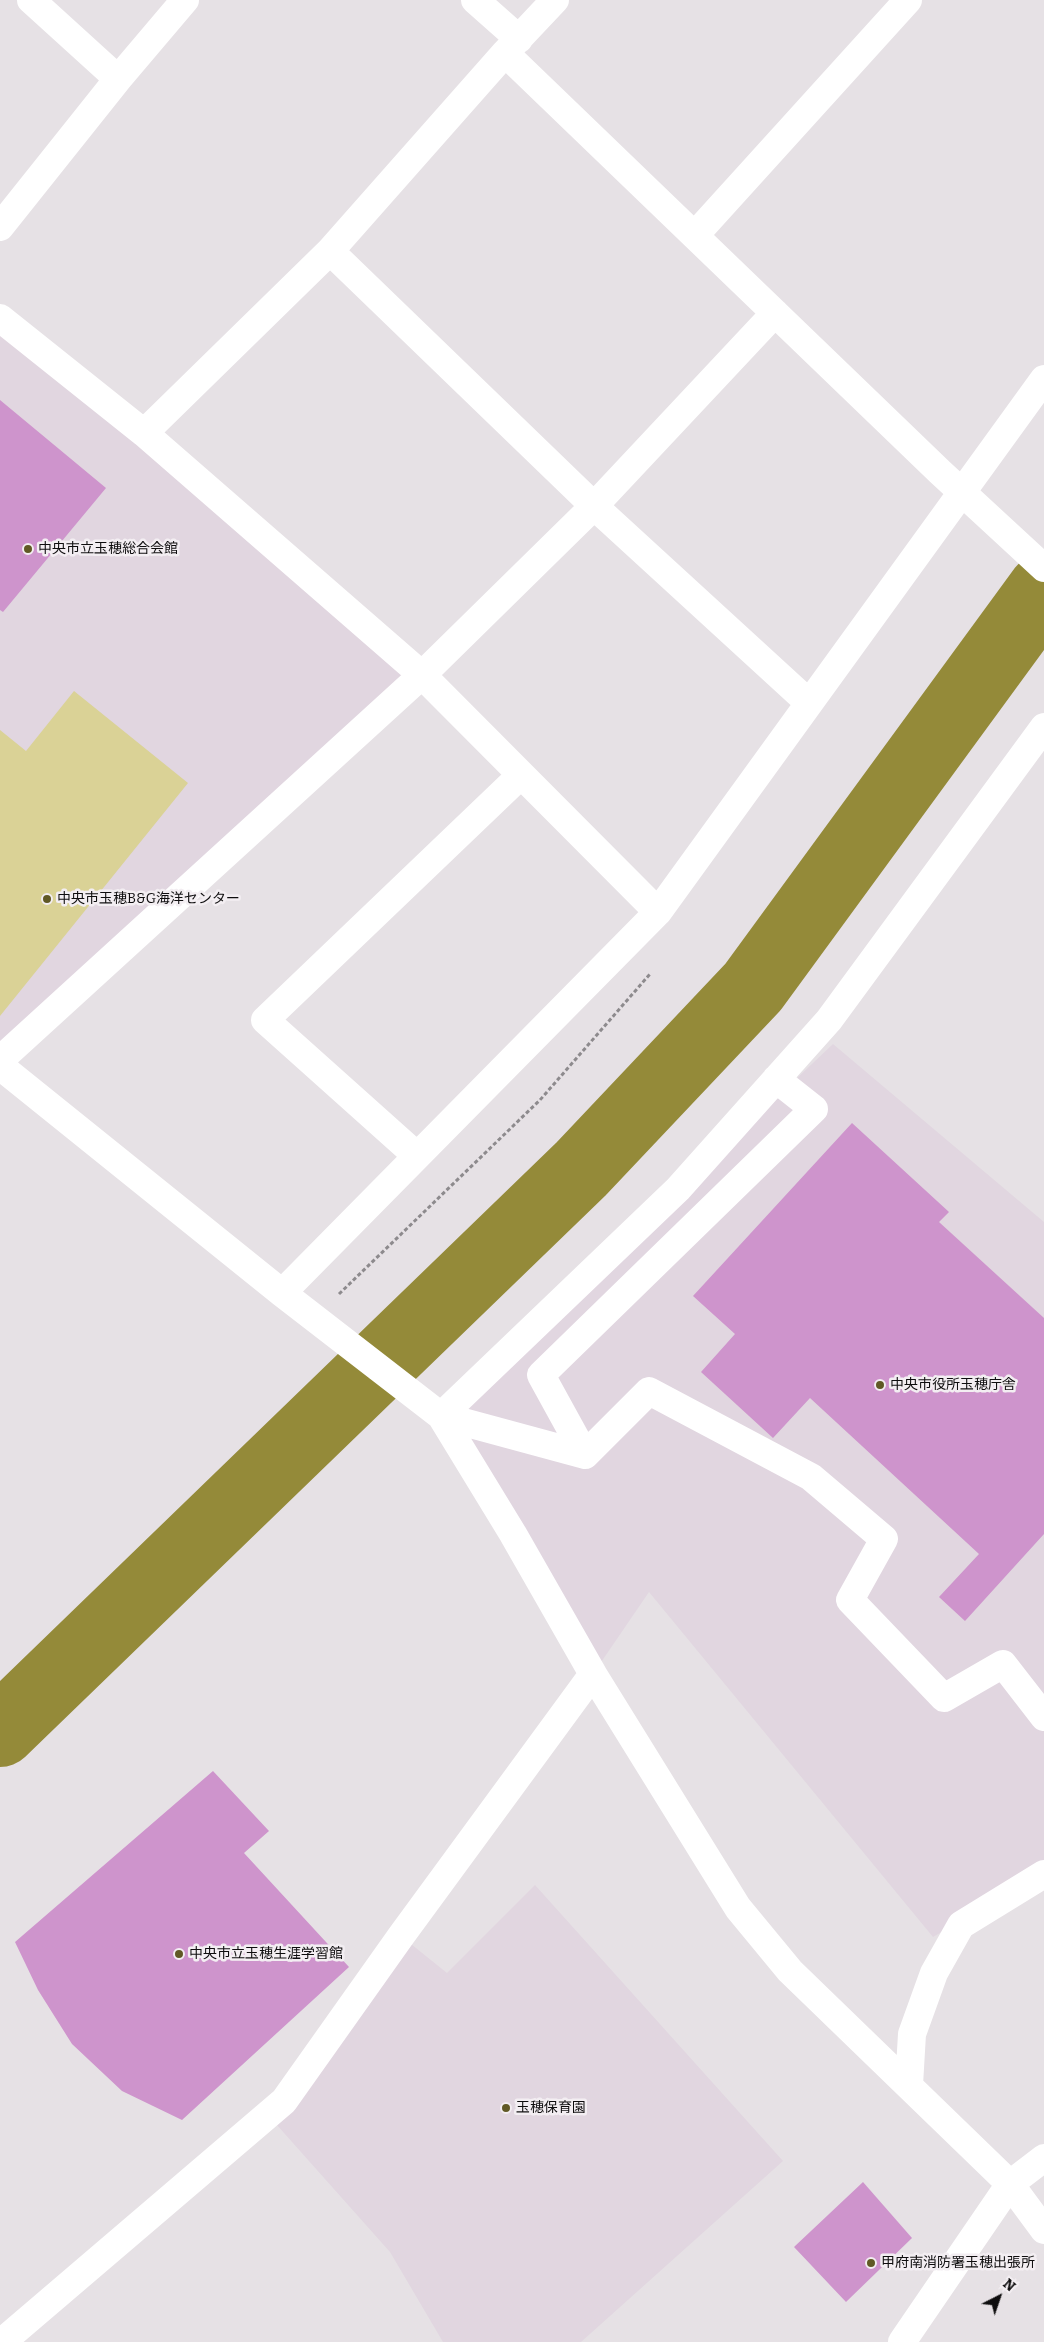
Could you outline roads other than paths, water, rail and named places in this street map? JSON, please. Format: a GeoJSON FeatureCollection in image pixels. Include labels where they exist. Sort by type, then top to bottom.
{"type":"FeatureCollection","features":[{"type":"Feature","properties":{"kind":"street"},"geometry":{"type":"LineString","coordinates":[[31,0],[118,79]]}},
{"type":"Feature","properties":{"kind":"street"},"geometry":{"type":"LineString","coordinates":[[0,227],[118,79],[185,0]]}},
{"type":"Feature","properties":{"kind":"street"},"geometry":{"type":"LineString","coordinates":[[475,0],[512,46],[695,235],[962,492],[1044,568]]}},
{"type":"Feature","properties":{"kind":"street"},"geometry":{"type":"LineString","coordinates":[[144,433],[330,251],[555,0]]}},
{"type":"Feature","properties":{"kind":"street"},"geometry":{"type":"LineString","coordinates":[[695,235],[908,0]]}},
{"type":"Feature","properties":{"kind":"street"},"geometry":{"type":"LineString","coordinates":[[330,251],[594,506],[809,703]]}},
{"type":"Feature","properties":{"kind":"street"},"geometry":{"type":"LineString","coordinates":[[0,1060],[422,675],[594,506],[775,313]]}},
{"type":"Feature","properties":{"kind":"street"},"geometry":{"type":"LineString","coordinates":[[0,318],[144,433],[422,675],[658,912]]}},
{"type":"Feature","properties":{"kind":"street"},"geometry":{"type":"LineString","coordinates":[[282,1293],[658,912],[1044,379]]}},
{"type":"Feature","properties":{"kind":"street"},"geometry":{"type":"LineString","coordinates":[[441,1416],[678,1189],[829,1020],[1044,727]]}},
{"type":"Feature","properties":{"kind":"street"},"geometry":{"type":"LineString","coordinates":[[417,1156],[266,1020],[522,775]]}},
{"type":"Feature","properties":{"kind":"street"},"geometry":{"type":"LineString","coordinates":[[0,1066],[282,1293],[333,1330],[441,1416],[513,1534],[593,1674],[738,1908],[790,1971],[1010,2184],[1044,2230]]}},
{"type":"Feature","properties":{"kind":"street"},"geometry":{"type":"LineString","coordinates":[[585,1455],[541,1375],[814,1109],[776,1079]]}},
{"type":"Feature","properties":{"kind":"street"},"geometry":{"type":"LineString","coordinates":[[585,1455],[649,1391],[811,1477],[884,1539],[850,1600],[944,1698],[1003,1664],[1044,1717]]}},
{"type":"Feature","properties":{"kind":"street"},"geometry":{"type":"LineString","coordinates":[[441,1416],[585,1455]]}},
{"type":"Feature","properties":{"kind":"street"},"geometry":{"type":"LineString","coordinates":[[2,2342],[284,2101],[395,1944],[593,1674]]}},
{"type":"Feature","properties":{"kind":"street"},"geometry":{"type":"LineString","coordinates":[[909,2085],[912,2034],[934,1973],[961,1925],[1044,1874]]}},
{"type":"Feature","properties":{"kind":"street"},"geometry":{"type":"LineString","coordinates":[[902,2342],[1010,2184],[1044,2158]]}},
{"type":"Feature","properties":{"kind":"waterway"},"geometry":{"type":"LineString","coordinates":[[0,1731],[581,1169],[753,987],[1044,589]]}},
{"type":"Feature","properties":{"kind":"place","name":"中央市立玉穂総合会館"},"geometry":{"type":"Point","coordinates":[28,549]}},
{"type":"Feature","properties":{"kind":"place","name":"中央市玉穂B&G海洋センター"},"geometry":{"type":"Point","coordinates":[47,899]}},
{"type":"Feature","properties":{"kind":"place","name":"中央市役所玉穂庁舎"},"geometry":{"type":"Point","coordinates":[880,1385]}},
{"type":"Feature","properties":{"kind":"place","name":"中央市立玉穂生涯学習館"},"geometry":{"type":"Point","coordinates":[179,1954]}},
{"type":"Feature","properties":{"kind":"place","name":"玉穂保育園"},"geometry":{"type":"Point","coordinates":[506,2108]}},
{"type":"Feature","properties":{"kind":"place","name":"甲府南消防署玉穂出張所"},"geometry":{"type":"Point","coordinates":[871,2263]}}]}
